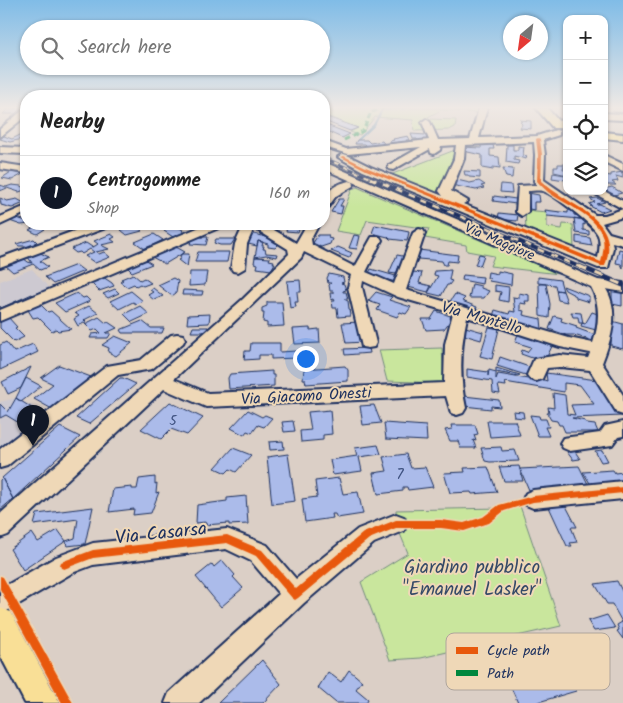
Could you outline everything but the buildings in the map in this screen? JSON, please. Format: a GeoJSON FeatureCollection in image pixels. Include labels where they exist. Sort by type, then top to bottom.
{"type":"FeatureCollection","features":[{"type":"Feature","properties":{"kind":"main road"},"geometry":{"type":"LineString","coordinates":[[4,643],[43,703]]}},
{"type":"Feature","properties":{"kind":"street"},"geometry":{"type":"LineString","coordinates":[[432,141],[434,147]]}},
{"type":"Feature","properties":{"kind":"street"},"geometry":{"type":"LineString","coordinates":[[344,153],[434,147],[461,141],[459,159],[445,191],[453,198],[480,206]]}},
{"type":"Feature","properties":{"kind":"street"},"geometry":{"type":"LineString","coordinates":[[538,141],[541,152],[538,181],[544,188],[600,219],[623,222]]}},
{"type":"Feature","properties":{"kind":"street"},"geometry":{"type":"LineString","coordinates":[[330,147],[344,153],[367,170],[603,265],[606,256],[605,236],[600,219]]}},
{"type":"Feature","properties":{"kind":"street"},"geometry":{"type":"LineString","coordinates":[[380,171],[395,166],[434,147]]}},
{"type":"Feature","properties":{"kind":"street"},"geometry":{"type":"LineString","coordinates":[[0,150],[20,152]]}},
{"type":"Feature","properties":{"kind":"street"},"geometry":{"type":"LineString","coordinates":[[344,153],[394,152],[400,155],[401,158],[395,166]]}},
{"type":"Feature","properties":{"kind":"street"},"geometry":{"type":"LineString","coordinates":[[608,160],[623,168]]}},
{"type":"Feature","properties":{"kind":"street"},"geometry":{"type":"LineString","coordinates":[[0,166],[20,169]]}},
{"type":"Feature","properties":{"kind":"street","name":"Via Maggiore"},"geometry":{"type":"LineString","coordinates":[[330,168],[596,284],[614,285],[623,288]]}},
{"type":"Feature","properties":{"kind":"street"},"geometry":{"type":"LineString","coordinates":[[330,197],[349,184]]}},
{"type":"Feature","properties":{"kind":"street"},"geometry":{"type":"LineString","coordinates":[[522,212],[522,188],[544,188]]}},
{"type":"Feature","properties":{"kind":"street"},"geometry":{"type":"LineString","coordinates":[[602,195],[623,206]]}},
{"type":"Feature","properties":{"kind":"street"},"geometry":{"type":"LineString","coordinates":[[0,221],[20,211]]}},
{"type":"Feature","properties":{"kind":"street"},"geometry":{"type":"LineString","coordinates":[[600,219],[623,213]]}},
{"type":"Feature","properties":{"kind":"street"},"geometry":{"type":"LineString","coordinates":[[0,263],[88,230]]}},
{"type":"Feature","properties":{"kind":"street"},"geometry":{"type":"LineString","coordinates":[[0,316],[203,230]]}},
{"type":"Feature","properties":{"kind":"street"},"geometry":{"type":"LineString","coordinates":[[238,268],[241,244],[247,230]]}},
{"type":"Feature","properties":{"kind":"street"},"geometry":{"type":"LineString","coordinates":[[268,230],[283,238],[296,249],[296,255]]}},
{"type":"Feature","properties":{"kind":"street"},"geometry":{"type":"LineString","coordinates":[[0,528],[220,329],[296,255],[310,230]]}},
{"type":"Feature","properties":{"kind":"street"},"geometry":{"type":"LineString","coordinates":[[398,292],[420,233]]}},
{"type":"Feature","properties":{"kind":"street"},"geometry":{"type":"LineString","coordinates":[[605,236],[623,241]]}},
{"type":"Feature","properties":{"kind":"street"},"geometry":{"type":"LineString","coordinates":[[283,238],[305,239]]}},
{"type":"Feature","properties":{"kind":"street"},"geometry":{"type":"LineString","coordinates":[[305,239],[306,247],[320,256]]}},
{"type":"Feature","properties":{"kind":"street"},"geometry":{"type":"LineString","coordinates":[[368,343],[355,287],[358,274],[376,240]]}},
{"type":"Feature","properties":{"kind":"street"},"geometry":{"type":"LineString","coordinates":[[296,255],[307,253],[320,256]]}},
{"type":"Feature","properties":{"kind":"street","name":"Via Montello"},"geometry":{"type":"LineString","coordinates":[[320,256],[398,292],[460,312],[536,332],[566,343],[596,359]]}},
{"type":"Feature","properties":{"kind":"street"},"geometry":{"type":"LineString","coordinates":[[596,284],[604,298],[607,319],[606,331],[596,359],[608,387],[623,408]]}},
{"type":"Feature","properties":{"kind":"street"},"geometry":{"type":"LineString","coordinates":[[457,408],[453,389],[453,344],[460,312]]}},
{"type":"Feature","properties":{"kind":"street"},"geometry":{"type":"LineString","coordinates":[[0,460],[113,370],[146,364],[177,339]]}},
{"type":"Feature","properties":{"kind":"street"},"geometry":{"type":"LineString","coordinates":[[536,374],[540,363],[596,359]]}},
{"type":"Feature","properties":{"kind":"street","name":"Via Giacomo Onesti"},"geometry":{"type":"LineString","coordinates":[[162,381],[206,400],[453,389]]}},
{"type":"Feature","properties":{"kind":"street"},"geometry":{"type":"LineString","coordinates":[[570,443],[605,440],[612,431],[623,429]]}},
{"type":"Feature","properties":{"kind":"street"},"geometry":{"type":"LineString","coordinates":[[533,499],[623,490]]}},
{"type":"Feature","properties":{"kind":"street"},"geometry":{"type":"LineString","coordinates":[[183,702],[295,595],[366,536],[396,524]]}},
{"type":"Feature","properties":{"kind":"street","name":"Via Casarsa"},"geometry":{"type":"LineString","coordinates":[[0,604],[64,565],[93,554],[227,540],[259,553],[295,595]]}},
{"type":"Feature","properties":{"kind":"path"},"geometry":{"type":"LineString","coordinates":[[396,524],[440,524],[464,527],[486,520],[502,508],[533,499]]}},
{"type":"Feature","properties":{"kind":"shaded area"},"geometry":{"type":"Polygon","coordinates":[[[32,269],[52,291],[0,312],[0,281],[32,269]]]}},
{"type":"Feature","properties":{"kind":"shaded area"},"geometry":{"type":"Polygon","coordinates":[[[16,398],[49,414],[0,453],[0,402],[16,398]]]}},
{"type":"Feature","properties":{"kind":"green space"},"geometry":{"type":"Polygon","coordinates":[[[455,150],[440,195],[390,175],[455,150]]]}},
{"type":"Feature","properties":{"kind":"green space"},"geometry":{"type":"Polygon","coordinates":[[[357,187],[559,274],[490,266],[494,256],[467,251],[466,245],[425,238],[429,229],[367,220],[361,235],[336,231],[352,189],[357,187]]]}},
{"type":"Feature","properties":{"kind":"green space"},"geometry":{"type":"Polygon","coordinates":[[[525,210],[547,212],[547,227],[562,229],[563,224],[573,225],[574,251],[526,231],[525,210]]]}},
{"type":"Feature","properties":{"kind":"green space"},"geometry":{"type":"Polygon","coordinates":[[[442,348],[444,383],[387,381],[379,350],[442,348]]]}},
{"type":"Feature","properties":{"kind":"green space","name":"Giardino pubblico \"Emanuel Lasker\""},"geometry":{"type":"Polygon","coordinates":[[[519,503],[561,626],[530,633],[446,633],[446,652],[421,658],[390,660],[361,582],[408,553],[396,524],[396,510],[502,508],[519,503]]]}},
{"type":"Feature","properties":{"kind":"tunnel"},"geometry":{"type":"LineString","coordinates":[[361,179],[380,171]]}},
{"type":"Feature","properties":{"kind":"tunnel"},"geometry":{"type":"LineString","coordinates":[[349,184],[364,178]]}},
{"type":"Feature","properties":{"kind":"railway"},"geometry":{"type":"LineString","coordinates":[[330,161],[373,179]]}},
{"type":"Feature","properties":{"kind":"railway"},"geometry":{"type":"LineString","coordinates":[[370,178],[582,268]]}},
{"type":"Feature","properties":{"kind":"railway"},"geometry":{"type":"LineString","coordinates":[[579,266],[623,285]]}},
{"type":"Feature","properties":{"kind":"cycle path"},"geometry":{"type":"LineString","coordinates":[[343,157],[367,169],[603,265],[606,248],[604,235],[597,224],[539,181],[538,141]]}},
{"type":"Feature","properties":{"kind":"cycle path"},"geometry":{"type":"LineString","coordinates":[[64,565],[93,554],[227,539],[259,553],[295,595],[366,536],[396,524],[441,524],[464,527],[486,520],[502,508],[533,499],[623,490]]}},
{"type":"Feature","properties":{"kind":"cycle path"},"geometry":{"type":"LineString","coordinates":[[0,580],[68,703]]}},
{"type":"Feature","properties":{"kind":"place","name":"Centrogomme"},"geometry":{"type":"Point","coordinates":[33,446]}}]}
